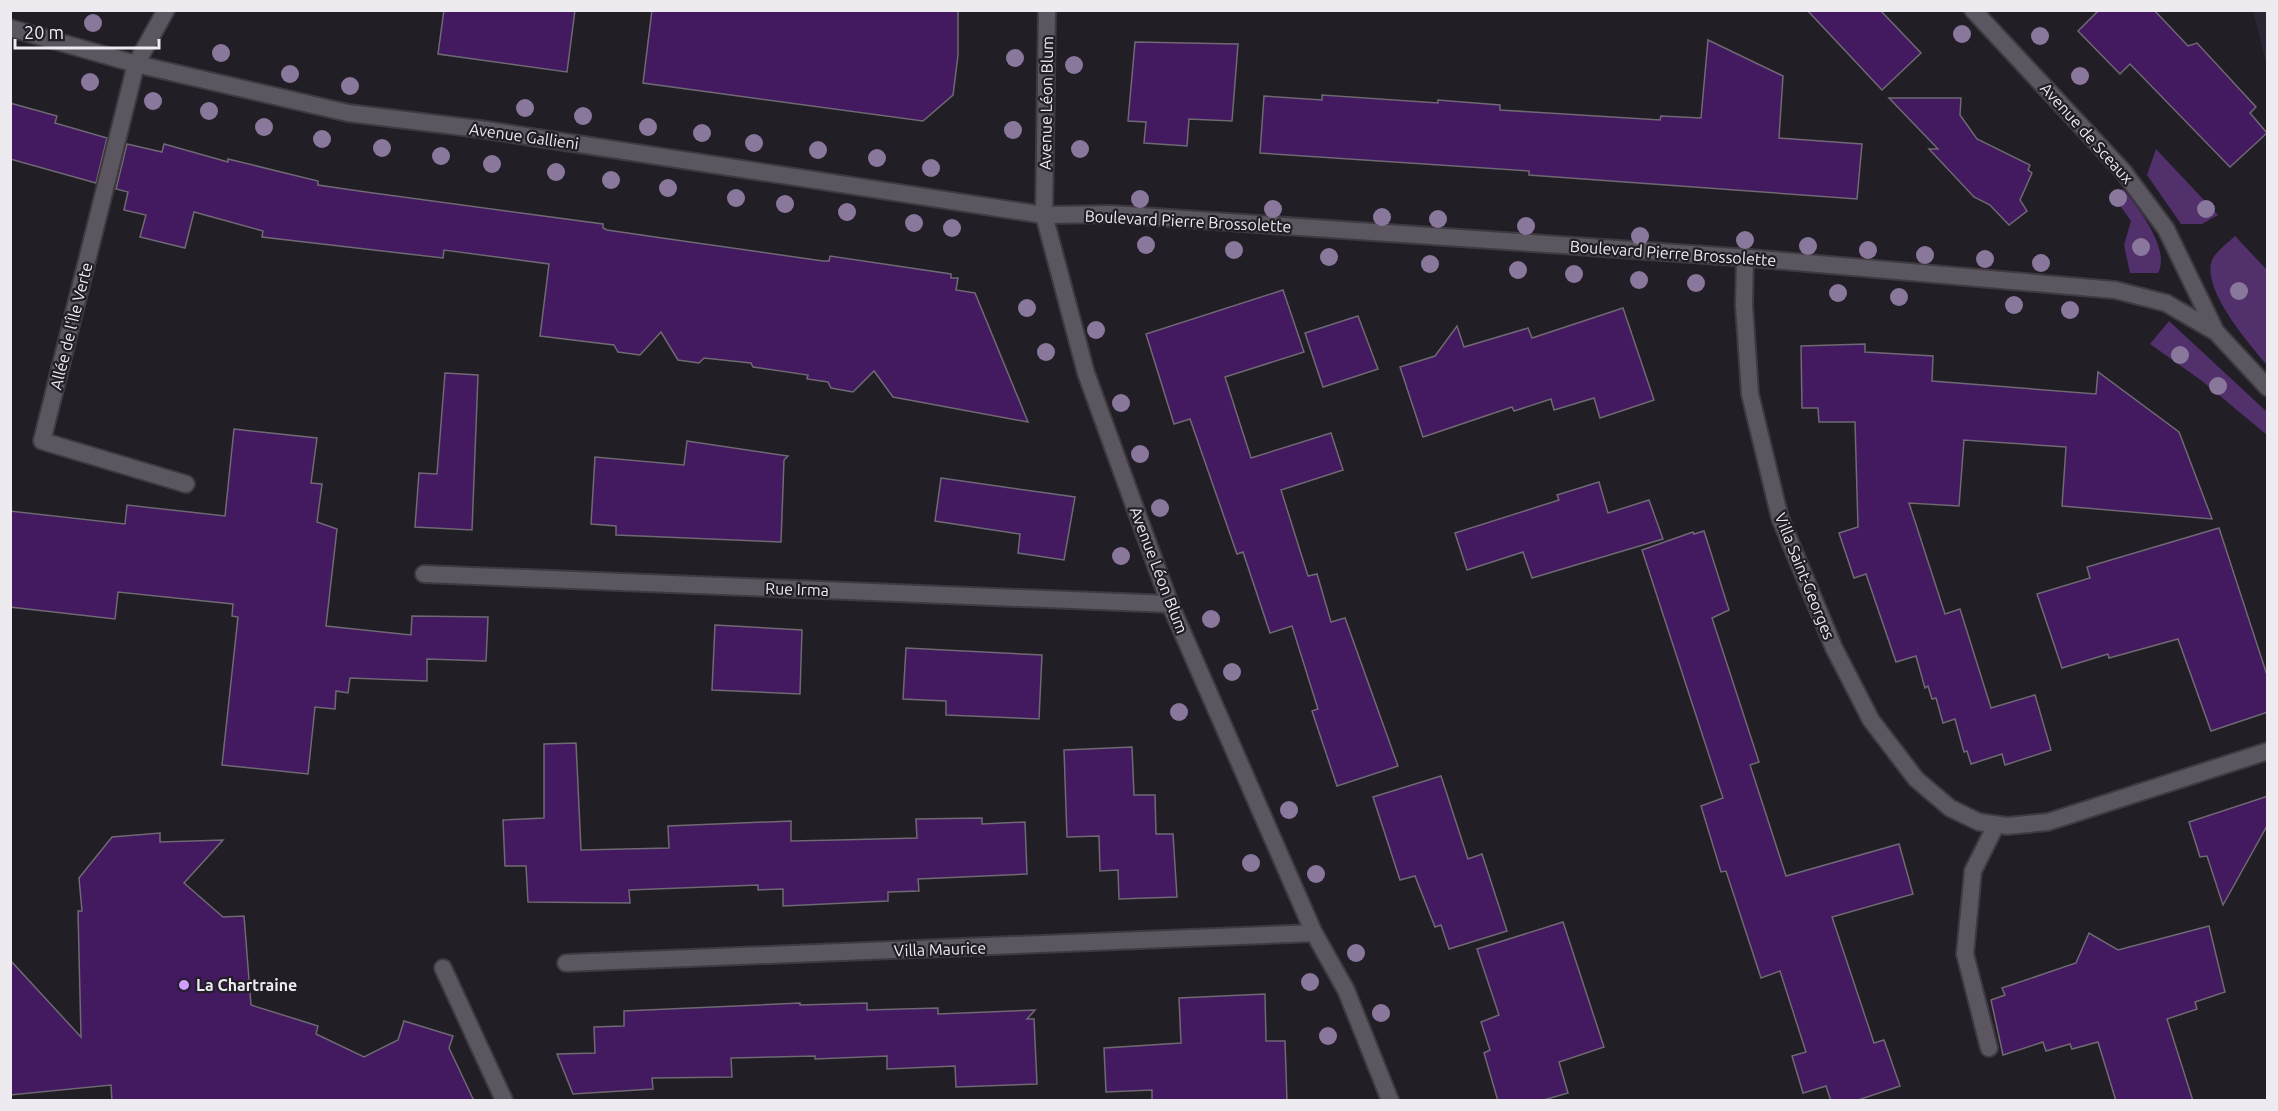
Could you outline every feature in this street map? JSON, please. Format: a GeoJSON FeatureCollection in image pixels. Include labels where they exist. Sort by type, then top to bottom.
{"type":"FeatureCollection","features":[{"type":"Feature","properties":{"kind":"street"},"geometry":{"type":"LineString","coordinates":[[136,64],[166,10]]}},
{"type":"Feature","properties":{"kind":"street","name":"Avenue Léon Blum"},"geometry":{"type":"LineString","coordinates":[[1047,10],[1044,215],[1086,372],[1170,604],[1314,933],[1346,990],[1390,1101]]}},
{"type":"Feature","properties":{"kind":"street","name":"Avenue de Sceaux"},"geometry":{"type":"LineString","coordinates":[[1973,10],[2123,171],[2166,229],[2216,332]]}},
{"type":"Feature","properties":{"kind":"street","name":"Avenue Gallieni"},"geometry":{"type":"LineString","coordinates":[[10,28],[136,64],[348,113],[480,129],[1044,215]]}},
{"type":"Feature","properties":{"kind":"street","name":"Allée de l'Île Verte"},"geometry":{"type":"LineString","coordinates":[[136,64],[42,441],[186,484]]}},
{"type":"Feature","properties":{"kind":"street","name":"Boulevard Pierre Brossolette"},"geometry":{"type":"LineString","coordinates":[[1044,215],[1112,214],[1745,257],[2115,290],[2166,303],[2216,332],[2268,388]]}},
{"type":"Feature","properties":{"kind":"street","name":"Villa Saint-Georges"},"geometry":{"type":"LineString","coordinates":[[1745,257],[1743,305],[1750,394],[1780,518],[1834,648],[1871,720],[1916,779],[1950,808],[1979,822],[1996,825],[2048,822],[2268,751]]}},
{"type":"Feature","properties":{"kind":"street","name":"Rue Irma"},"geometry":{"type":"LineString","coordinates":[[424,574],[1170,604]]}},
{"type":"Feature","properties":{"kind":"street"},"geometry":{"type":"LineString","coordinates":[[1989,1048],[1965,954],[1973,871],[1996,825]]}},
{"type":"Feature","properties":{"kind":"street","name":"Villa Maurice"},"geometry":{"type":"LineString","coordinates":[[566,963],[1314,933]]}},
{"type":"Feature","properties":{"kind":"street"},"geometry":{"type":"LineString","coordinates":[[443,968],[504,1101]]}},
{"type":"Feature","properties":{"kind":"shaded area"},"geometry":{"type":"Polygon","coordinates":[[[2253,11],[2267,11],[2267,67],[2253,11]]]}},
{"type":"Feature","properties":{"kind":"shaded area"},"geometry":{"type":"Polygon","coordinates":[[[2156,149],[2218,215],[2202,224],[2181,224],[2147,175],[2156,149]]]}},
{"type":"Feature","properties":{"kind":"shaded area"},"geometry":{"type":"Polygon","coordinates":[[[2123,189],[2137,206],[2157,241],[2161,264],[2158,273],[2130,273],[2124,245],[2131,221],[2114,197],[2123,189]]]}},
{"type":"Feature","properties":{"kind":"shaded area"},"geometry":{"type":"Polygon","coordinates":[[[2235,236],[2267,270],[2267,365],[2229,316],[2213,286],[2210,272],[2212,260],[2219,250],[2235,236]]]}},
{"type":"Feature","properties":{"kind":"shaded area"},"geometry":{"type":"Polygon","coordinates":[[[2169,321],[2267,412],[2267,435],[2202,381],[2150,344],[2169,321]]]}},
{"type":"Feature","properties":{"kind":"building"},"geometry":{"type":"Polygon","coordinates":[[[444,10],[575,10],[567,72],[438,54],[444,10]]]}},
{"type":"Feature","properties":{"kind":"building"},"geometry":{"type":"Polygon","coordinates":[[[652,10],[958,10],[958,55],[953,95],[923,121],[643,83],[652,10]]]}},
{"type":"Feature","properties":{"kind":"building"},"geometry":{"type":"Polygon","coordinates":[[[1807,10],[1880,10],[1921,53],[1882,90],[1807,10]]]}},
{"type":"Feature","properties":{"kind":"building"},"geometry":{"type":"Polygon","coordinates":[[[2099,10],[2154,10],[2188,46],[2197,43],[2256,107],[2250,113],[2267,133],[2230,167],[2130,64],[2120,74],[2078,31],[2099,10]]]}},
{"type":"Feature","properties":{"kind":"building"},"geometry":{"type":"Polygon","coordinates":[[[1708,40],[1783,76],[1779,138],[1862,144],[1857,199],[1529,175],[1529,171],[1260,153],[1264,96],[1322,100],[1322,95],[1438,103],[1438,100],[1500,105],[1500,110],[1660,120],[1661,116],[1701,118],[1708,40]]]}},
{"type":"Feature","properties":{"kind":"building"},"geometry":{"type":"Polygon","coordinates":[[[1135,42],[1238,44],[1232,121],[1189,119],[1187,146],[1144,143],[1146,122],[1128,121],[1135,42]]]}},
{"type":"Feature","properties":{"kind":"building"},"geometry":{"type":"Polygon","coordinates":[[[1889,98],[1961,98],[1960,115],[1977,139],[2030,165],[2028,170],[2032,173],[2020,200],[2027,211],[2009,225],[1990,205],[1974,197],[1929,149],[1938,149],[1889,98]]]}},
{"type":"Feature","properties":{"kind":"building"},"geometry":{"type":"Polygon","coordinates":[[[10,103],[57,116],[55,123],[107,138],[96,183],[10,159],[10,103]]]}},
{"type":"Feature","properties":{"kind":"building"},"geometry":{"type":"Polygon","coordinates":[[[127,144],[162,152],[164,144],[228,162],[228,159],[318,181],[318,185],[603,224],[603,228],[607,230],[823,261],[829,261],[830,256],[951,274],[951,278],[958,278],[956,290],[975,293],[1028,422],[893,397],[874,371],[853,392],[831,388],[828,382],[807,379],[808,375],[753,367],[751,363],[704,358],[699,363],[678,360],[661,332],[640,355],[618,352],[614,345],[540,336],[549,264],[444,250],[443,258],[262,237],[263,231],[194,212],[185,248],[140,237],[146,215],[124,210],[128,192],[116,189],[127,144]]]}},
{"type":"Feature","properties":{"kind":"building"},"geometry":{"type":"Polygon","coordinates":[[[1283,290],[1304,352],[1225,377],[1251,458],[1331,433],[1343,470],[1281,490],[1308,576],[1317,574],[1331,622],[1345,618],[1398,766],[1337,786],[1312,711],[1318,709],[1292,626],[1270,633],[1243,552],[1237,554],[1190,419],[1174,424],[1146,334],[1283,290]]]}},
{"type":"Feature","properties":{"kind":"building"},"geometry":{"type":"Polygon","coordinates":[[[1623,308],[1654,400],[1600,418],[1594,398],[1554,410],[1551,399],[1514,411],[1512,407],[1423,437],[1400,367],[1435,356],[1457,326],[1464,347],[1528,328],[1532,338],[1623,308]]]}},
{"type":"Feature","properties":{"kind":"building"},"geometry":{"type":"Polygon","coordinates":[[[1358,316],[1378,369],[1323,387],[1305,333],[1358,316]]]}},
{"type":"Feature","properties":{"kind":"building"},"geometry":{"type":"Polygon","coordinates":[[[1865,344],[1865,352],[1933,356],[1932,381],[2096,394],[2098,372],[2179,432],[2212,519],[2062,506],[2066,447],[1964,440],[1959,506],[1909,503],[1945,614],[1960,609],[1991,708],[2035,695],[2051,750],[2005,765],[2002,754],[1971,764],[1967,751],[1964,752],[1955,719],[1943,723],[1936,698],[1932,699],[1928,686],[1925,688],[1916,656],[1896,662],[1866,574],[1854,578],[1839,533],[1858,527],[1855,422],[1819,422],[1818,408],[1802,408],[1801,346],[1865,344]]]}},
{"type":"Feature","properties":{"kind":"building"},"geometry":{"type":"Polygon","coordinates":[[[445,373],[478,375],[472,530],[415,527],[419,473],[437,474],[445,373]]]}},
{"type":"Feature","properties":{"kind":"building"},"geometry":{"type":"Polygon","coordinates":[[[234,429],[317,438],[311,483],[322,484],[317,522],[337,529],[326,626],[411,635],[412,616],[488,617],[486,661],[427,659],[427,681],[350,678],[348,693],[336,691],[335,709],[315,707],[308,774],[222,765],[238,617],[232,616],[233,604],[118,592],[115,619],[10,607],[10,511],[125,524],[127,505],[225,516],[234,429]]]}},
{"type":"Feature","properties":{"kind":"building"},"geometry":{"type":"Polygon","coordinates":[[[687,441],[788,456],[784,460],[781,542],[616,535],[616,526],[591,524],[595,457],[684,465],[687,441]]]}},
{"type":"Feature","properties":{"kind":"building"},"geometry":{"type":"Polygon","coordinates":[[[941,478],[1075,497],[1064,560],[1018,553],[1020,534],[935,521],[941,478]]]}},
{"type":"Feature","properties":{"kind":"building"},"geometry":{"type":"Polygon","coordinates":[[[1599,482],[1608,513],[1649,500],[1663,539],[1532,578],[1523,552],[1467,570],[1455,533],[1559,500],[1557,495],[1599,482]]]}},
{"type":"Feature","properties":{"kind":"building"},"geometry":{"type":"Polygon","coordinates":[[[2219,528],[2268,678],[2268,712],[2211,731],[2178,639],[2109,658],[2108,654],[2062,668],[2037,594],[2090,578],[2087,567],[2219,528]]]}},
{"type":"Feature","properties":{"kind":"building"},"geometry":{"type":"Polygon","coordinates":[[[1704,531],[1729,610],[1712,618],[1759,762],[1750,765],[1786,876],[1899,844],[1913,894],[1832,917],[1874,1043],[1884,1040],[1900,1086],[1855,1101],[1831,1101],[1826,1086],[1803,1093],[1792,1056],[1806,1052],[1780,971],[1761,978],[1726,871],[1721,872],[1701,806],[1723,798],[1642,550],[1693,532],[1694,534],[1704,531]]]}},
{"type":"Feature","properties":{"kind":"building"},"geometry":{"type":"Polygon","coordinates":[[[715,625],[802,630],[800,694],[712,690],[715,625]]]}},
{"type":"Feature","properties":{"kind":"building"},"geometry":{"type":"Polygon","coordinates":[[[906,648],[1042,655],[1039,719],[946,715],[946,701],[903,699],[906,648]]]}},
{"type":"Feature","properties":{"kind":"building"},"geometry":{"type":"Polygon","coordinates":[[[576,743],[581,850],[669,848],[668,826],[791,821],[791,841],[917,838],[916,819],[982,818],[982,824],[1025,822],[1027,874],[918,879],[919,891],[888,892],[888,901],[783,906],[783,889],[758,890],[758,885],[629,890],[630,903],[528,902],[526,866],[505,866],[503,820],[544,818],[544,744],[576,743]]]}},
{"type":"Feature","properties":{"kind":"building"},"geometry":{"type":"Polygon","coordinates":[[[1132,747],[1134,795],[1155,795],[1156,834],[1173,834],[1177,897],[1119,899],[1118,870],[1100,871],[1099,836],[1067,837],[1064,750],[1132,747]]]}},
{"type":"Feature","properties":{"kind":"building"},"geometry":{"type":"Polygon","coordinates":[[[1441,776],[1468,859],[1482,854],[1507,931],[1449,949],[1441,925],[1435,927],[1415,876],[1400,880],[1373,797],[1441,776]]]}},
{"type":"Feature","properties":{"kind":"building"},"geometry":{"type":"Polygon","coordinates":[[[2268,796],[2268,824],[2223,905],[2207,856],[2200,857],[2189,822],[2268,796]]]}},
{"type":"Feature","properties":{"kind":"building","name":"La Chartraine"},"geometry":{"type":"Polygon","coordinates":[[[160,833],[160,842],[223,840],[184,883],[223,917],[244,916],[251,1005],[318,1026],[316,1034],[364,1057],[398,1040],[404,1021],[453,1036],[449,1048],[474,1101],[112,1101],[111,1085],[10,1095],[10,960],[81,1037],[78,911],[82,911],[79,878],[112,837],[160,833]]]}},
{"type":"Feature","properties":{"kind":"building"},"geometry":{"type":"Polygon","coordinates":[[[1563,922],[1604,1047],[1559,1062],[1568,1093],[1540,1101],[1498,1101],[1484,1053],[1490,1050],[1481,1022],[1499,1015],[1477,949],[1563,922]]]}},
{"type":"Feature","properties":{"kind":"building"},"geometry":{"type":"Polygon","coordinates":[[[2209,926],[2225,992],[2195,1002],[2197,1009],[2167,1019],[2193,1101],[2116,1101],[2098,1042],[2072,1049],[2070,1044],[2046,1051],[2043,1042],[2003,1055],[1991,1000],[2005,995],[2002,988],[2076,963],[2089,933],[2118,950],[2209,926]]]}},
{"type":"Feature","properties":{"kind":"building"},"geometry":{"type":"Polygon","coordinates":[[[1265,994],[1266,1041],[1285,1041],[1287,1101],[1152,1101],[1152,1090],[1106,1092],[1104,1048],[1181,1043],[1179,998],[1265,994]]]}},
{"type":"Feature","properties":{"kind":"building"},"geometry":{"type":"Polygon","coordinates":[[[800,1003],[800,1005],[867,1003],[867,1010],[938,1008],[938,1014],[1035,1010],[1027,1019],[1034,1019],[1037,1084],[956,1087],[955,1066],[887,1069],[887,1056],[815,1059],[815,1056],[731,1058],[732,1077],[652,1078],[653,1089],[573,1094],[557,1054],[595,1053],[594,1027],[624,1026],[624,1011],[800,1003]]]}},
{"type":"Feature","properties":{"kind":"place","name":"La Chartraine"},"geometry":{"type":"Point","coordinates":[184,985]}}]}
